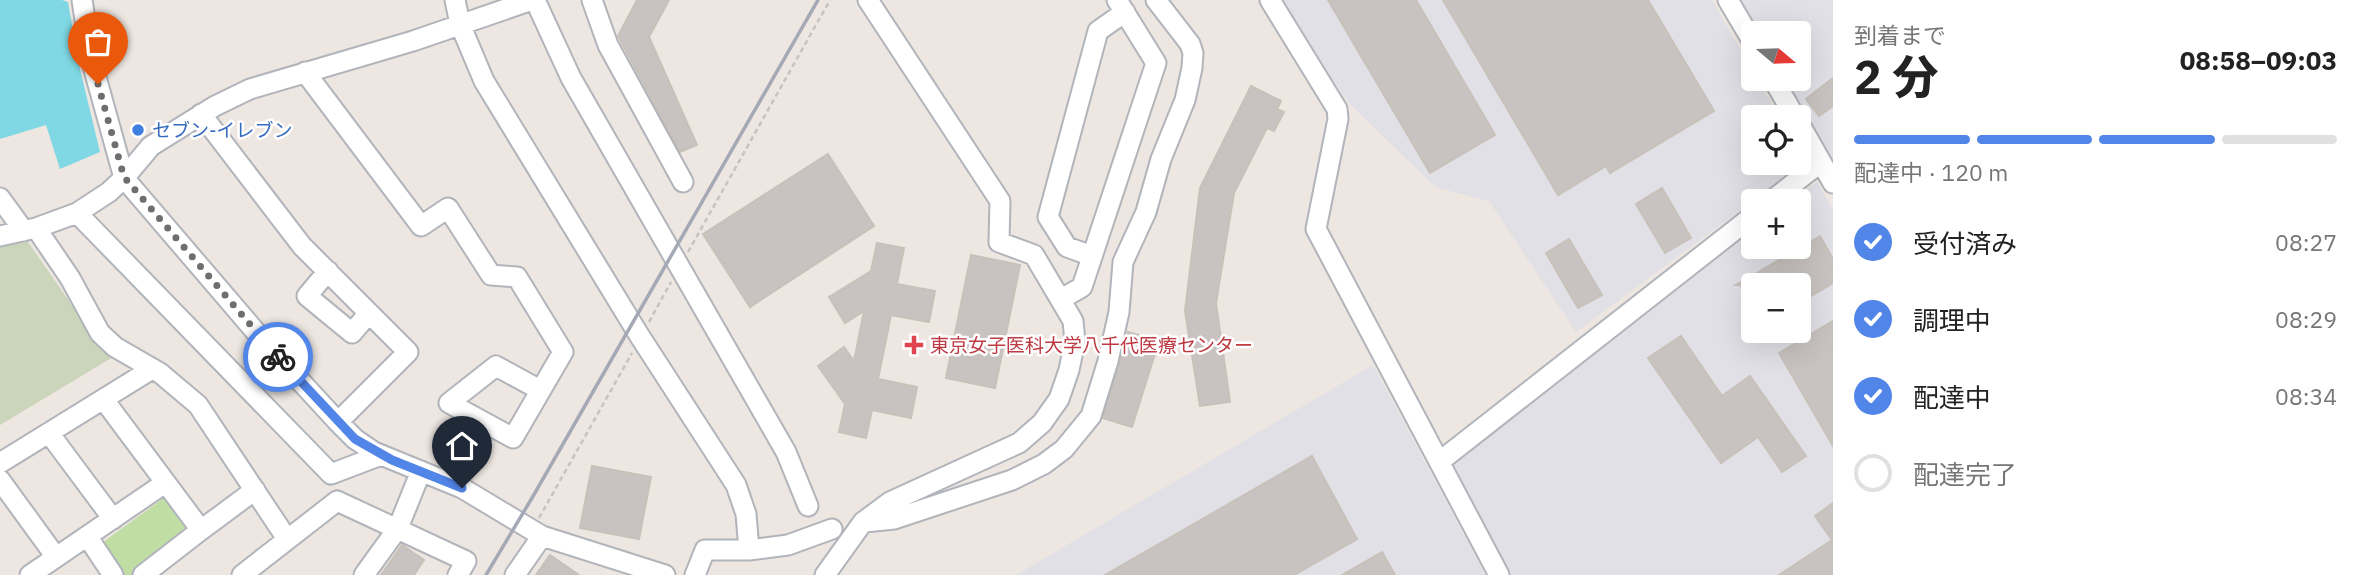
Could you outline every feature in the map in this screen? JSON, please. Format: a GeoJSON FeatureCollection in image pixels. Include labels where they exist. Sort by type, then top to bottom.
{"type":"FeatureCollection","features":[{"type":"Feature","properties":{"kind":"street"},"geometry":{"type":"LineString","coordinates":[[82,0],[91,59],[124,177],[267,345],[355,439],[381,455],[462,488],[537,533],[665,575]]}},
{"type":"Feature","properties":{"kind":"street"},"geometry":{"type":"LineString","coordinates":[[455,0],[460,24],[484,81],[641,337],[736,485],[746,514],[749,550]]}},
{"type":"Feature","properties":{"kind":"street"},"geometry":{"type":"LineString","coordinates":[[0,236],[30,230],[77,213],[109,192],[150,146],[201,114],[250,89],[413,41],[503,5],[533,0],[571,78],[786,453],[808,506]]}},
{"type":"Feature","properties":{"kind":"street"},"geometry":{"type":"LineString","coordinates":[[593,0],[608,45],[683,182]]}},
{"type":"Feature","properties":{"kind":"street"},"geometry":{"type":"LineString","coordinates":[[825,575],[863,522],[890,502],[1019,443],[1042,422],[1059,399],[1075,341],[1073,321],[1034,255],[999,242],[1000,201],[868,0]]}},
{"type":"Feature","properties":{"kind":"street"},"geometry":{"type":"LineString","coordinates":[[863,522],[894,519],[1012,480],[1044,464],[1064,449],[1091,416],[1108,361],[1119,312],[1124,262],[1130,242],[1146,212],[1161,159],[1185,100],[1192,68],[1193,53],[1190,44],[1156,0]]}},
{"type":"Feature","properties":{"kind":"street"},"geometry":{"type":"LineString","coordinates":[[1270,0],[1337,109],[1338,119],[1316,229],[1499,575]]}},
{"type":"Feature","properties":{"kind":"street"},"geometry":{"type":"LineString","coordinates":[[1728,0],[1741,22]]}},
{"type":"Feature","properties":{"kind":"street"},"geometry":{"type":"LineString","coordinates":[[1060,299],[1082,287],[1093,256],[1156,63],[1121,6],[1098,31],[1048,216],[1067,247],[1093,256]]}},
{"type":"Feature","properties":{"kind":"street"},"geometry":{"type":"LineString","coordinates":[[305,72],[421,226],[448,208],[491,275],[517,277],[563,352],[540,390]]}},
{"type":"Feature","properties":{"kind":"street"},"geometry":{"type":"LineString","coordinates":[[201,114],[302,246],[408,352],[338,422]]}},
{"type":"Feature","properties":{"kind":"street"},"geometry":{"type":"LineString","coordinates":[[1811,144],[1833,183]]}},
{"type":"Feature","properties":{"kind":"street"},"geometry":{"type":"LineString","coordinates":[[1786,189],[1821,162]]}},
{"type":"Feature","properties":{"kind":"street"},"geometry":{"type":"LineString","coordinates":[[0,198],[70,278],[100,333],[115,347],[182,390],[198,405],[287,539]]}},
{"type":"Feature","properties":{"kind":"street"},"geometry":{"type":"LineString","coordinates":[[77,213],[331,474],[381,455]]}},
{"type":"Feature","properties":{"kind":"street"},"geometry":{"type":"LineString","coordinates":[[1439,462],[1741,225]]}},
{"type":"Feature","properties":{"kind":"street"},"geometry":{"type":"LineString","coordinates":[[328,271],[307,296],[352,333],[369,313]]}},
{"type":"Feature","properties":{"kind":"street"},"geometry":{"type":"LineString","coordinates":[[0,463],[152,369]]}},
{"type":"Feature","properties":{"kind":"street"},"geometry":{"type":"LineString","coordinates":[[104,400],[201,530]]}},
{"type":"Feature","properties":{"kind":"street"},"geometry":{"type":"LineString","coordinates":[[49,433],[113,519]]}},
{"type":"Feature","properties":{"kind":"street"},"geometry":{"type":"LineString","coordinates":[[364,575],[398,528],[421,471]]}},
{"type":"Feature","properties":{"kind":"street"},"geometry":{"type":"LineString","coordinates":[[0,480],[57,557]]}},
{"type":"Feature","properties":{"kind":"street"},"geometry":{"type":"LineString","coordinates":[[30,575],[165,482]]}},
{"type":"Feature","properties":{"kind":"street"},"geometry":{"type":"LineString","coordinates":[[143,575],[255,490]]}},
{"type":"Feature","properties":{"kind":"street"},"geometry":{"type":"LineString","coordinates":[[242,575],[337,501],[466,561],[458,575]]}},
{"type":"Feature","properties":{"kind":"street"},"geometry":{"type":"LineString","coordinates":[[695,575],[705,550],[749,550],[788,545],[831,529]]}},
{"type":"Feature","properties":{"kind":"street"},"geometry":{"type":"LineString","coordinates":[[515,575],[537,533]]}},
{"type":"Feature","properties":{"kind":"street"},"geometry":{"type":"LineString","coordinates":[[87,536],[113,575]]}},
{"type":"Feature","properties":{"kind":"path"},"geometry":{"type":"LineString","coordinates":[[537,533],[680,266],[830,0]]}},
{"type":"Feature","properties":{"kind":"shaded area"},"geometry":{"type":"Polygon","coordinates":[[[1275,0],[1712,0],[1741,51],[1741,91],[1764,91],[1772,105],[1741,105],[1741,175],[1787,175],[1769,189],[1741,189],[1741,210],[1576,332],[1489,201],[1435,187],[1350,104],[1275,0]]]}},
{"type":"Feature","properties":{"kind":"shaded area"},"geometry":{"type":"Polygon","coordinates":[[[1740,0],[1833,0],[1833,163],[1811,125],[1811,105],[1799,105],[1791,91],[1811,91],[1811,21],[1751,21],[1740,0]]]}},
{"type":"Feature","properties":{"kind":"shaded area"},"geometry":{"type":"Polygon","coordinates":[[[1817,182],[1833,210],[1833,575],[1511,575],[1451,464],[1741,240],[1741,259],[1811,259],[1811,189],[1808,189],[1817,182]]]}},
{"type":"Feature","properties":{"kind":"shaded area"},"geometry":{"type":"Polygon","coordinates":[[[1373,365],[1485,575],[1016,575],[1373,365]]]}},
{"type":"Feature","properties":{"kind":"green space"},"geometry":{"type":"Polygon","coordinates":[[[28,242],[76,311],[113,357],[0,425],[0,247],[28,242]]]}},
{"type":"Feature","properties":{"kind":"green space"},"geometry":{"type":"Polygon","coordinates":[[[168,495],[192,525],[138,575],[117,575],[99,545],[168,495]]]}},
{"type":"Feature","properties":{"kind":"water"},"geometry":{"type":"Polygon","coordinates":[[[0,0],[68,2],[80,69],[100,152],[60,169],[46,125],[0,139],[0,0]]]}},
{"type":"Feature","properties":{"kind":"building"},"geometry":{"type":"Polygon","coordinates":[[[637,0],[669,0],[649,37],[697,145],[680,152],[618,36],[637,0]]]}},
{"type":"Feature","properties":{"kind":"building"},"geometry":{"type":"Polygon","coordinates":[[[1328,0],[1416,0],[1495,135],[1430,173],[1328,0]]]}},
{"type":"Feature","properties":{"kind":"building"},"geometry":{"type":"Polygon","coordinates":[[[1443,0],[1648,0],[1714,111],[1610,173],[1606,166],[1558,195],[1443,0]]]}},
{"type":"Feature","properties":{"kind":"building"},"geometry":{"type":"Polygon","coordinates":[[[1833,78],[1833,106],[1819,116],[1806,99],[1833,78]]]}},
{"type":"Feature","properties":{"kind":"building"},"geometry":{"type":"Polygon","coordinates":[[[1251,86],[1281,101],[1277,109],[1284,112],[1274,131],[1267,128],[1234,193],[1216,303],[1230,402],[1200,406],[1185,311],[1200,188],[1251,86]]]}},
{"type":"Feature","properties":{"kind":"building"},"geometry":{"type":"Polygon","coordinates":[[[828,154],[874,226],[750,307],[703,234],[828,154]]]}},
{"type":"Feature","properties":{"kind":"building"},"geometry":{"type":"Polygon","coordinates":[[[1662,188],[1691,238],[1665,253],[1636,204],[1662,188]]]}},
{"type":"Feature","properties":{"kind":"building"},"geometry":{"type":"Polygon","coordinates":[[[1820,236],[1833,259],[1833,283],[1811,296],[1811,273],[1757,273],[1781,259],[1811,259],[1811,241],[1820,236]]]}},
{"type":"Feature","properties":{"kind":"building"},"geometry":{"type":"Polygon","coordinates":[[[1569,239],[1602,295],[1578,308],[1546,253],[1569,239]]]}},
{"type":"Feature","properties":{"kind":"building"},"geometry":{"type":"Polygon","coordinates":[[[877,243],[904,248],[897,284],[935,291],[929,322],[891,315],[878,379],[917,387],[911,418],[872,410],[866,438],[839,432],[845,404],[818,366],[844,347],[854,361],[864,311],[845,323],[829,297],[871,271],[877,243]]]}},
{"type":"Feature","properties":{"kind":"building"},"geometry":{"type":"Polygon","coordinates":[[[971,255],[1020,265],[995,388],[946,378],[971,255]]]}},
{"type":"Feature","properties":{"kind":"building"},"geometry":{"type":"Polygon","coordinates":[[[1833,321],[1833,446],[1779,353],[1796,343],[1811,343],[1811,334],[1833,321]]]}},
{"type":"Feature","properties":{"kind":"building"},"geometry":{"type":"Polygon","coordinates":[[[1128,332],[1159,341],[1132,427],[1103,418],[1128,332]]]}},
{"type":"Feature","properties":{"kind":"building"},"geometry":{"type":"Polygon","coordinates":[[[1681,336],[1722,396],[1750,376],[1806,456],[1782,472],[1758,437],[1721,463],[1648,358],[1681,336]]]}},
{"type":"Feature","properties":{"kind":"building"},"geometry":{"type":"Polygon","coordinates":[[[1312,456],[1357,539],[1294,575],[1105,575],[1312,456]]]}},
{"type":"Feature","properties":{"kind":"building"},"geometry":{"type":"Polygon","coordinates":[[[592,466],[651,477],[639,539],[580,528],[592,466]]]}},
{"type":"Feature","properties":{"kind":"building"},"geometry":{"type":"Polygon","coordinates":[[[1833,503],[1833,575],[1779,575],[1832,540],[1815,516],[1833,503]]]}},
{"type":"Feature","properties":{"kind":"building"},"geometry":{"type":"Polygon","coordinates":[[[402,545],[424,560],[414,575],[381,575],[402,545]]]}},
{"type":"Feature","properties":{"kind":"building"},"geometry":{"type":"Polygon","coordinates":[[[1382,552],[1395,575],[1342,575],[1382,552]]]}},
{"type":"Feature","properties":{"kind":"building"},"geometry":{"type":"Polygon","coordinates":[[[550,555],[579,575],[536,575],[550,555]]]}},
{"type":"Feature","properties":{"kind":"railway"},"geometry":{"type":"LineString","coordinates":[[486,575],[818,0]]}},
{"type":"Feature","properties":{"kind":"way so far"},"geometry":{"type":"LineString","coordinates":[[98,84],[124,177],[278,357]]}},
{"type":"Feature","properties":{"kind":"place","name":"セブン-イレブン"},"geometry":{"type":"Point","coordinates":[138,130]}},
{"type":"Feature","properties":{"kind":"place","name":"東京女子医科大学八千代医療センター"},"geometry":{"type":"Point","coordinates":[914,345]}},
{"type":"Feature","properties":{"kind":"route"},"geometry":{"type":"LineString","coordinates":[[278,357],[355,439],[374,452],[462,488]]}}]}
